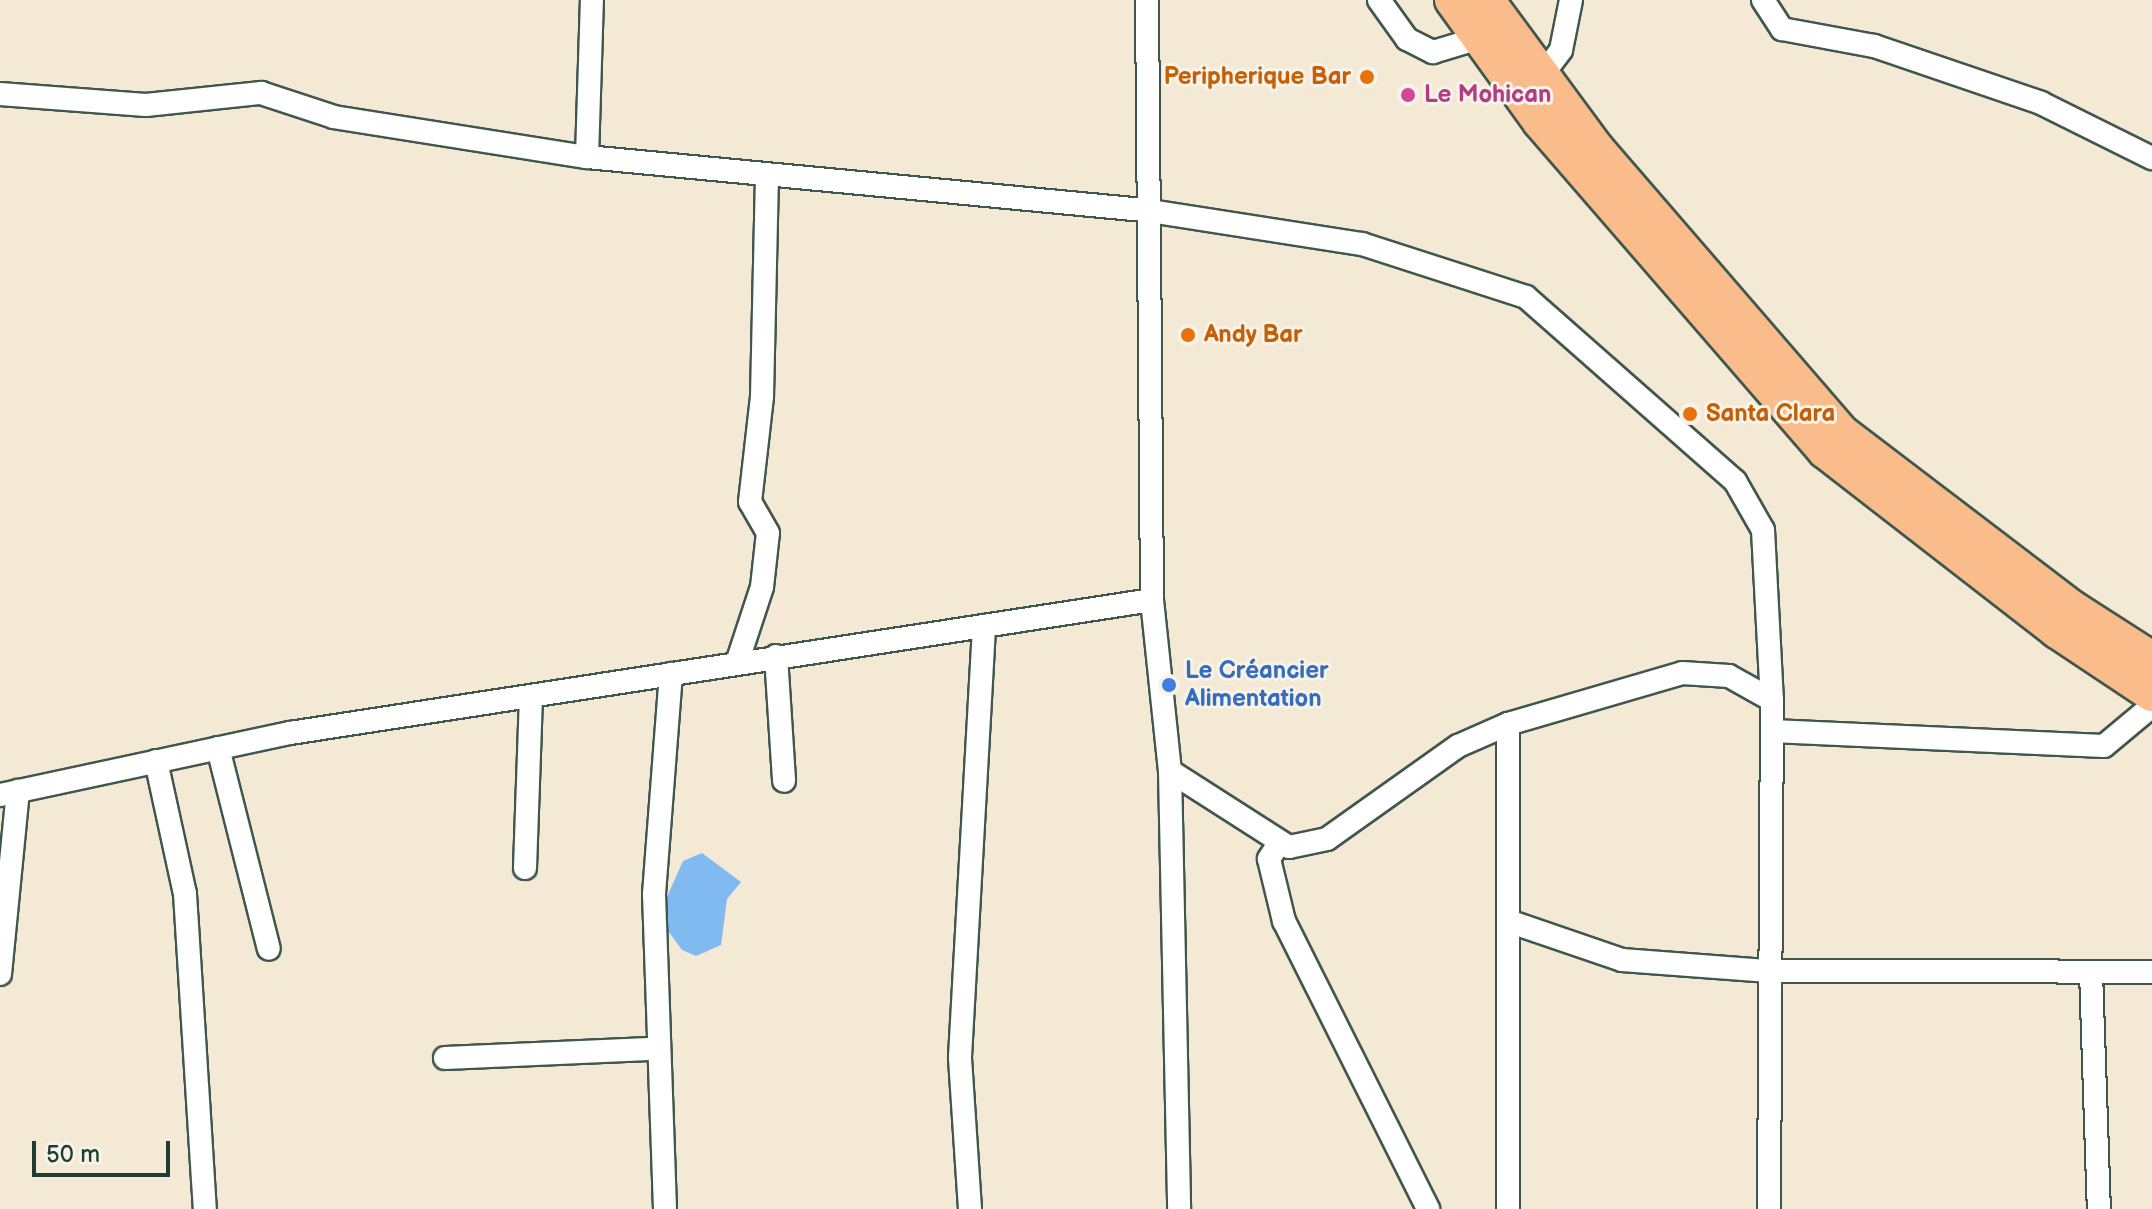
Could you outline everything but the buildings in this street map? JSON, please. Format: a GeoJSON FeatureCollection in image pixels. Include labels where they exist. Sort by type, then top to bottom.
{"type":"FeatureCollection","features":[{"type":"Feature","properties":{"kind":"main road"},"geometry":{"type":"LineString","coordinates":[[1452,0],[1476,39],[1637,238],[1825,451],[2057,631],[2152,694]]}},
{"type":"Feature","properties":{"kind":"main road"},"geometry":{"type":"LineString","coordinates":[[1487,0],[1540,78],[1840,431],[2074,609],[2152,659]]}},
{"type":"Feature","properties":{"kind":"street"},"geometry":{"type":"LineString","coordinates":[[587,157],[592,0]]}},
{"type":"Feature","properties":{"kind":"street"},"geometry":{"type":"LineString","coordinates":[[1147,0],[1144,210],[1152,600],[1170,771],[1179,1209]]}},
{"type":"Feature","properties":{"kind":"street"},"geometry":{"type":"LineString","coordinates":[[1379,0],[1407,39],[1433,52],[1476,39]]}},
{"type":"Feature","properties":{"kind":"street"},"geometry":{"type":"LineString","coordinates":[[1540,78],[1561,50],[1571,0]]}},
{"type":"Feature","properties":{"kind":"street"},"geometry":{"type":"LineString","coordinates":[[1763,0],[1782,29],[1874,46],[2041,103],[2152,158]]}},
{"type":"Feature","properties":{"kind":"street"},"geometry":{"type":"LineString","coordinates":[[0,94],[146,105],[261,93],[334,117],[587,157],[1144,210],[1362,244],[1459,272],[1526,297],[1575,333],[1753,506],[1763,530],[1772,700],[1769,1209]]}},
{"type":"Feature","properties":{"kind":"street"},"geometry":{"type":"LineString","coordinates":[[737,663],[762,587],[768,533],[750,502],[762,396],[767,174]]}},
{"type":"Feature","properties":{"kind":"street"},"geometry":{"type":"LineString","coordinates":[[0,974],[9,793],[218,748],[776,656],[1152,600]]}},
{"type":"Feature","properties":{"kind":"street"},"geometry":{"type":"LineString","coordinates":[[970,1209],[960,1057],[984,626]]}},
{"type":"Feature","properties":{"kind":"street"},"geometry":{"type":"LineString","coordinates":[[776,656],[784,781]]}},
{"type":"Feature","properties":{"kind":"street"},"geometry":{"type":"LineString","coordinates":[[1170,771],[1279,843],[1327,839],[1458,746],[1508,724],[1682,673],[1729,676],[1772,700]]}},
{"type":"Feature","properties":{"kind":"street"},"geometry":{"type":"LineString","coordinates":[[665,1209],[655,1049],[654,894],[671,674]]}},
{"type":"Feature","properties":{"kind":"street"},"geometry":{"type":"LineString","coordinates":[[525,868],[531,696]]}},
{"type":"Feature","properties":{"kind":"street"},"geometry":{"type":"LineString","coordinates":[[1772,731],[2104,746],[2152,706]]}},
{"type":"Feature","properties":{"kind":"street"},"geometry":{"type":"LineString","coordinates":[[1508,724],[1511,922],[1508,1209]]}},
{"type":"Feature","properties":{"kind":"street"},"geometry":{"type":"LineString","coordinates":[[218,748],[269,949]]}},
{"type":"Feature","properties":{"kind":"street"},"geometry":{"type":"LineString","coordinates":[[156,761],[188,925],[205,1209]]}},
{"type":"Feature","properties":{"kind":"street"},"geometry":{"type":"LineString","coordinates":[[1279,843],[1269,859],[1284,921],[1428,1209]]}},
{"type":"Feature","properties":{"kind":"street"},"geometry":{"type":"LineString","coordinates":[[1511,922],[1622,960],[1770,971],[2152,972]]}},
{"type":"Feature","properties":{"kind":"street"},"geometry":{"type":"LineString","coordinates":[[2091,972],[2099,1209]]}},
{"type":"Feature","properties":{"kind":"street"},"geometry":{"type":"LineString","coordinates":[[445,1058],[655,1049]]}},
{"type":"Feature","properties":{"kind":"water"},"geometry":{"type":"Polygon","coordinates":[[[702,853],[741,882],[727,899],[721,945],[696,956],[682,950],[658,917],[683,861],[702,853]]]}},
{"type":"Feature","properties":{"kind":"place","name":"Peripherique Bar"},"geometry":{"type":"Point","coordinates":[1367,77]}},
{"type":"Feature","properties":{"kind":"place","name":"Le Mohican"},"geometry":{"type":"Point","coordinates":[1408,95]}},
{"type":"Feature","properties":{"kind":"place","name":"Andy Bar"},"geometry":{"type":"Point","coordinates":[1188,335]}},
{"type":"Feature","properties":{"kind":"place","name":"Santa Clara"},"geometry":{"type":"Point","coordinates":[1690,414]}},
{"type":"Feature","properties":{"kind":"place","name":"Le Créancier Alimentation"},"geometry":{"type":"Point","coordinates":[1169,685]}}]}
